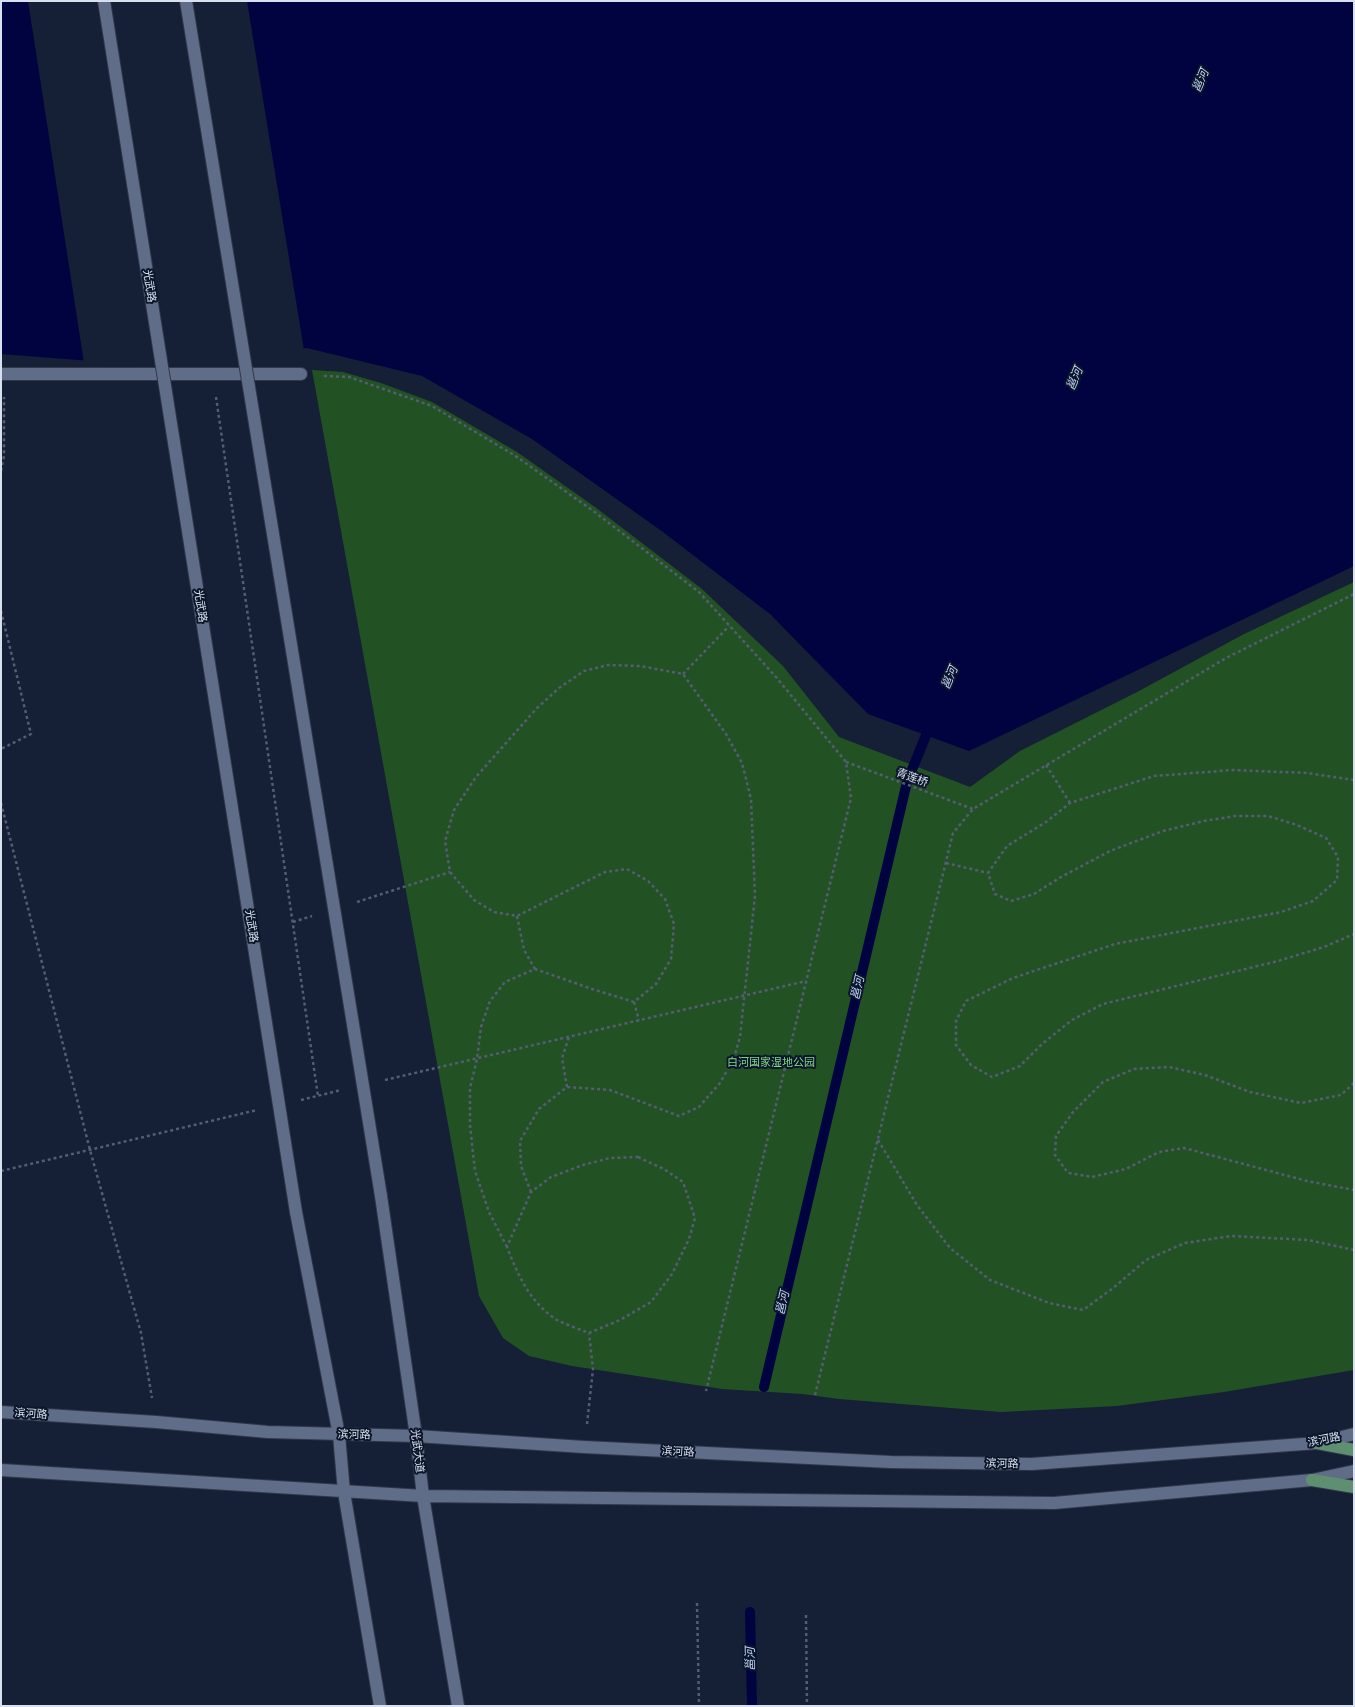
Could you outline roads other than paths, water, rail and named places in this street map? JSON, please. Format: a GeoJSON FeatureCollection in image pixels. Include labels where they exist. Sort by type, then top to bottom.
{"type":"FeatureCollection","features":[{"type":"Feature","properties":{"kind":"main road","name":"光武路"},"geometry":{"type":"LineString","coordinates":[[104,1],[296,1212],[339,1434]]}},
{"type":"Feature","properties":{"kind":"main road","name":"光武大道"},"geometry":{"type":"LineString","coordinates":[[186,1],[381,1196],[416,1436],[423,1496],[458,1706]]}},
{"type":"Feature","properties":{"kind":"main road"},"geometry":{"type":"LineString","coordinates":[[3,374],[301,374]]}},
{"type":"Feature","properties":{"kind":"main road","name":"滨河路"},"geometry":{"type":"LineString","coordinates":[[1,1412],[156,1422],[268,1432],[416,1436],[584,1447],[891,1462],[1032,1464],[1317,1444],[1354,1434]]}},
{"type":"Feature","properties":{"kind":"main road"},"geometry":{"type":"LineString","coordinates":[[339,1434],[344,1492],[380,1706]]}},
{"type":"Feature","properties":{"kind":"main road"},"geometry":{"type":"LineString","coordinates":[[1317,1444],[1354,1450]]}},
{"type":"Feature","properties":{"kind":"main road"},"geometry":{"type":"LineString","coordinates":[[1,1470],[274,1485],[344,1492],[423,1496],[1054,1503],[1312,1480],[1354,1471]]}},
{"type":"Feature","properties":{"kind":"main road"},"geometry":{"type":"LineString","coordinates":[[1312,1480],[1354,1487]]}},
{"type":"Feature","properties":{"kind":"water"},"geometry":{"type":"Polygon","coordinates":[[[1,1],[1354,1],[1354,566],[969,751],[868,714],[770,614],[663,532],[532,439],[422,376],[307,348],[91,361],[1,354],[1,1]]]}},
{"type":"Feature","properties":{"kind":"waterway","name":"邕河"},"geometry":{"type":"LineString","coordinates":[[764,1387],[907,782],[931,723]]}},
{"type":"Feature","properties":{"kind":"waterway","name":"邕河"},"geometry":{"type":"LineString","coordinates":[[750,1612],[752,1706]]}},
{"type":"Feature","properties":{"kind":"park label","name":"白河国家湿地公园"},"geometry":{"type":"Point","coordinates":[771,1063]}}]}
